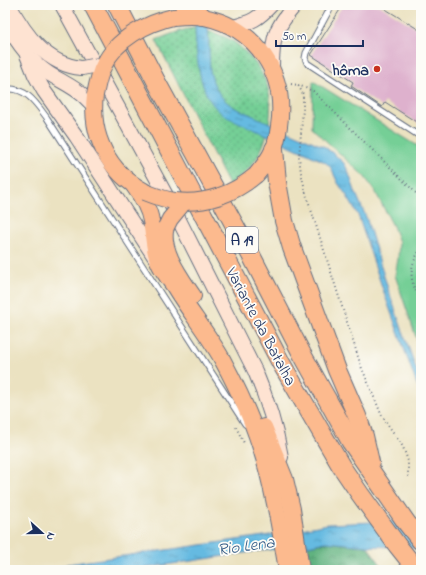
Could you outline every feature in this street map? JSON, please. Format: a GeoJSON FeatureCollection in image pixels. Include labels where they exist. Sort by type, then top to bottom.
{"type":"FeatureCollection","features":[{"type":"Feature","properties":{"kind":"highway","name":"Variante da Batalha"},"geometry":{"type":"LineString","coordinates":[[93,5],[280,363],[341,466],[364,500],[417,570]]}},
{"type":"Feature","properties":{"kind":"highway","name":"Variante da Batalha"},"geometry":{"type":"LineString","coordinates":[[117,5],[252,257],[302,354],[351,442],[406,522],[421,541]]}},
{"type":"Feature","properties":{"kind":"highway"},"geometry":{"type":"LineString","coordinates":[[179,11],[202,16]]}},
{"type":"Feature","properties":{"kind":"highway"},"geometry":{"type":"LineString","coordinates":[[274,149],[284,221],[292,248],[337,370],[357,416],[364,436],[372,473]]}},
{"type":"Feature","properties":{"kind":"highway"},"geometry":{"type":"LineString","coordinates":[[397,545],[409,570]]}},
{"type":"Feature","properties":{"kind":"main road"},"geometry":{"type":"LineString","coordinates":[[9,5],[29,37],[46,54],[63,64],[73,67],[82,68],[104,64]]}},
{"type":"Feature","properties":{"kind":"main road"},"geometry":{"type":"LineString","coordinates":[[62,5],[174,210],[255,371],[264,392],[275,426],[285,479],[284,511],[287,570]]}},
{"type":"Feature","properties":{"kind":"main road"},"geometry":{"type":"LineString","coordinates":[[234,28],[255,20],[271,5]]}},
{"type":"Feature","properties":{"kind":"main road"},"geometry":{"type":"LineString","coordinates":[[274,74],[273,41],[283,20],[295,5]]}},
{"type":"Feature","properties":{"kind":"main road"},"geometry":{"type":"LineString","coordinates":[[179,11],[153,23],[119,45],[104,64],[94,101],[96,128],[100,142],[109,159],[123,176],[140,189],[154,196],[174,201],[201,201],[237,189],[250,181],[269,159],[274,149],[278,131],[280,95],[274,74],[266,58],[254,43],[234,28],[202,16]]}},
{"type":"Feature","properties":{"kind":"main road"},"geometry":{"type":"LineString","coordinates":[[5,21],[27,55],[47,73],[94,101]]}},
{"type":"Feature","properties":{"kind":"main road"},"geometry":{"type":"LineString","coordinates":[[27,55],[35,76],[44,91],[76,136],[208,336],[232,378],[242,401],[253,447],[269,477],[284,511],[301,570]]}},
{"type":"Feature","properties":{"kind":"main road"},"geometry":{"type":"LineString","coordinates":[[140,189],[148,209],[153,240],[160,265]]}},
{"type":"Feature","properties":{"kind":"main road"},"geometry":{"type":"LineString","coordinates":[[184,202],[170,218],[166,227],[164,236],[167,253],[187,288],[215,330],[241,376],[285,479]]}},
{"type":"Feature","properties":{"kind":"lane"},"geometry":{"type":"LineString","coordinates":[[332,5],[306,53],[305,58],[307,63],[421,137]]}},
{"type":"Feature","properties":{"kind":"lane"},"geometry":{"type":"LineString","coordinates":[[5,89],[12,88],[23,92],[33,100],[47,118],[242,419],[253,447]]}},
{"type":"Feature","properties":{"kind":"path"},"geometry":{"type":"LineString","coordinates":[[274,74],[313,91],[421,198]]}},
{"type":"Feature","properties":{"kind":"path"},"geometry":{"type":"LineString","coordinates":[[298,85],[303,94],[299,157],[307,197],[361,366],[382,416],[403,447],[408,462],[408,477]]}},
{"type":"Feature","properties":{"kind":"path"},"geometry":{"type":"LineString","coordinates":[[421,249],[416,255],[411,268],[412,280],[421,304]]}},
{"type":"Feature","properties":{"kind":"path"},"geometry":{"type":"LineString","coordinates":[[418,295],[421,299]]}},
{"type":"Feature","properties":{"kind":"path"},"geometry":{"type":"LineString","coordinates":[[234,424],[253,447]]}},
{"type":"Feature","properties":{"kind":"green space"},"geometry":{"type":"Polygon","coordinates":[[[194,28],[220,35],[239,46],[258,67],[268,89],[270,98],[270,116],[269,126],[263,146],[250,168],[229,185],[156,40],[179,31],[194,28]]]}},
{"type":"Feature","properties":{"kind":"green space"},"geometry":{"type":"Polygon","coordinates":[[[313,81],[421,148],[421,352],[395,275],[399,242],[393,226],[375,191],[364,176],[312,128],[313,81]]]}},
{"type":"Feature","properties":{"kind":"green space"},"geometry":{"type":"Polygon","coordinates":[[[326,542],[367,546],[385,570],[311,570],[308,546],[326,542]]]}},
{"type":"Feature","properties":{"kind":"water"},"geometry":{"type":"Polygon","coordinates":[[[194,5],[207,5],[210,71],[213,83],[225,101],[235,108],[325,147],[344,163],[366,217],[388,289],[421,383],[421,396],[358,215],[338,183],[331,168],[325,162],[227,117],[216,108],[208,97],[203,86],[197,59],[194,5]]]}},
{"type":"Feature","properties":{"kind":"water","name":"Rio Lena"},"geometry":{"type":"Polygon","coordinates":[[[421,520],[421,548],[367,546],[326,542],[308,546],[258,551],[132,570],[55,570],[67,564],[264,536],[328,524],[421,520]]]}},
{"type":"Feature","properties":{"kind":"building","name":"hôma"},"geometry":{"type":"Polygon","coordinates":[[[343,5],[379,5],[421,31],[421,125],[385,102],[382,107],[351,86],[353,82],[311,55],[343,5]]]}},
{"type":"Feature","properties":{"kind":"place","name":"hôma"},"geometry":{"type":"Point","coordinates":[377,69]}}]}
